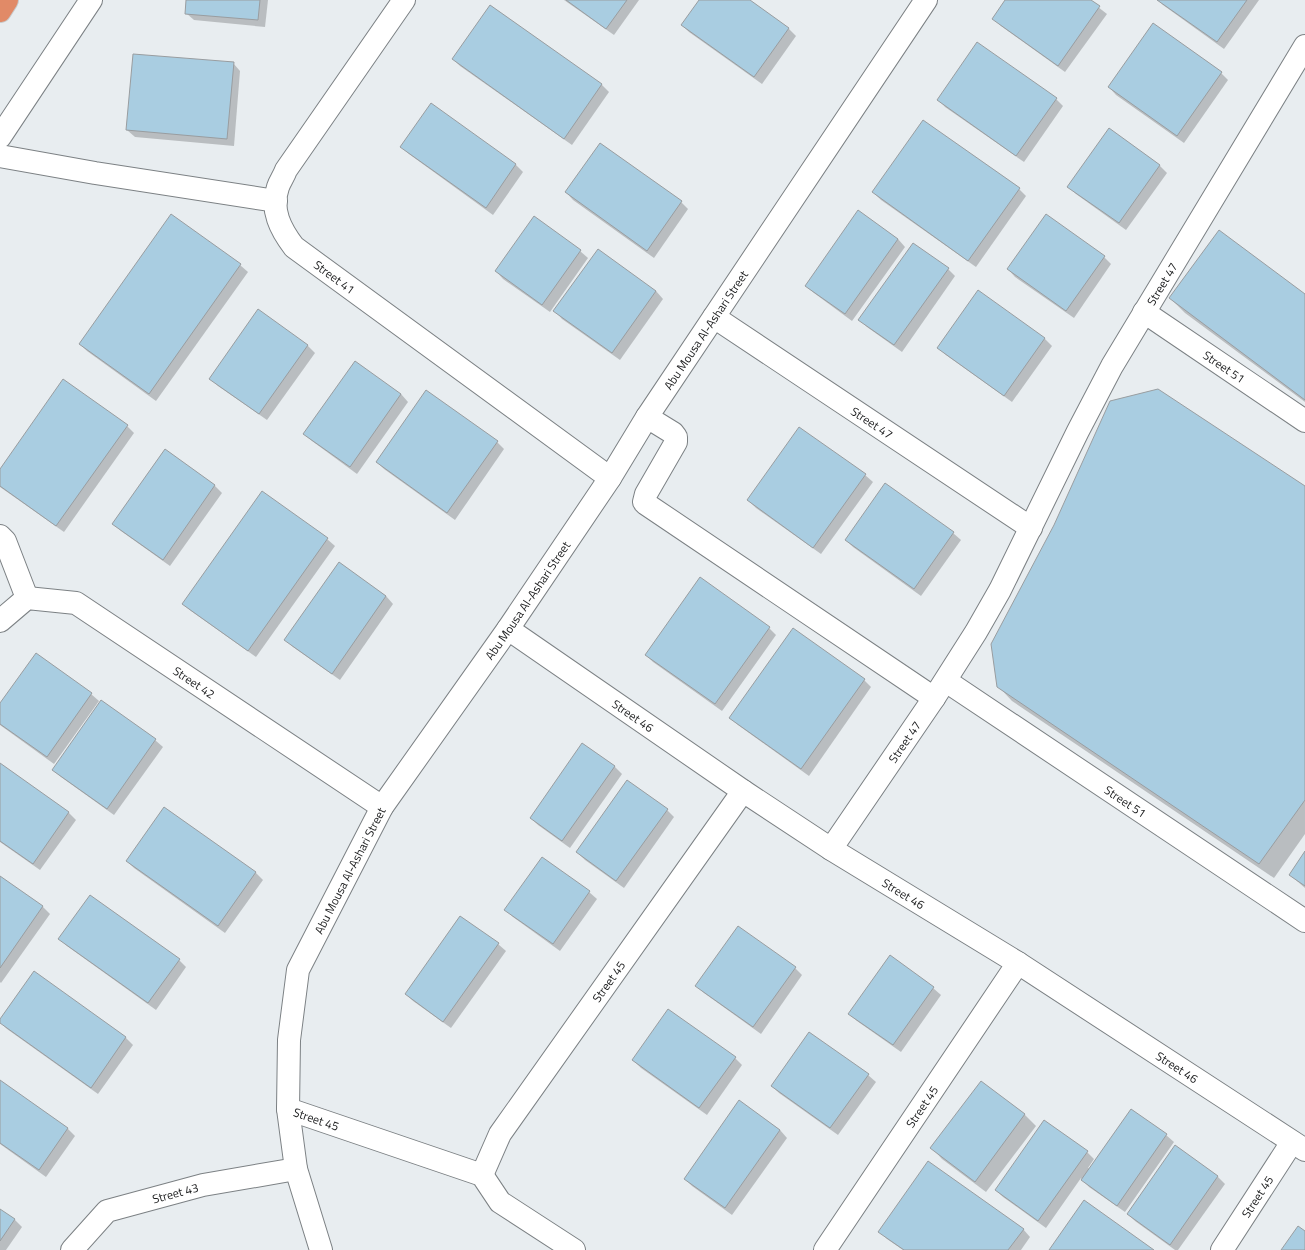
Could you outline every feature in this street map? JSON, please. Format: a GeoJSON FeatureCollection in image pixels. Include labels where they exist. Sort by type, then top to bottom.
{"type":"FeatureCollection","features":[{"type":"Feature","properties":{"kind":"highway"},"geometry":{"type":"LineString","coordinates":[[0,11],[7,0]]}},
{"type":"Feature","properties":{"kind":"street"},"geometry":{"type":"LineString","coordinates":[[0,137],[90,0]]}},
{"type":"Feature","properties":{"kind":"street","name":"Street 41"},"geometry":{"type":"LineString","coordinates":[[404,0],[286,170],[278,187],[276,201],[277,216],[284,233],[294,247],[610,478]]}},
{"type":"Feature","properties":{"kind":"street","name":"Abu Mousa Al-Ashari Street"},"geometry":{"type":"LineString","coordinates":[[321,1250],[296,1168],[288,1110],[289,1040],[298,970],[382,807],[508,629],[610,478],[647,417],[926,0]]}},
{"type":"Feature","properties":{"kind":"street","name":"Street 47"},"geometry":{"type":"LineString","coordinates":[[831,848],[940,690],[1000,590],[1078,430],[1112,366],[1305,46]]}},
{"type":"Feature","properties":{"kind":"street"},"geometry":{"type":"LineString","coordinates":[[0,156],[95,173],[276,201]]}},
{"type":"Feature","properties":{"kind":"street","name":"Street 51"},"geometry":{"type":"LineString","coordinates":[[1144,312],[1305,421]]}},
{"type":"Feature","properties":{"kind":"street","name":"Street 47"},"geometry":{"type":"LineString","coordinates":[[714,317],[1031,528]]}},
{"type":"Feature","properties":{"kind":"street","name":"Street 51"},"geometry":{"type":"LineString","coordinates":[[647,417],[673,433],[676,437],[676,442],[646,494],[644,502],[646,504],[1305,921]]}},
{"type":"Feature","properties":{"kind":"street"},"geometry":{"type":"LineString","coordinates":[[0,536],[5,541],[26,598],[0,621]]}},
{"type":"Feature","properties":{"kind":"street","name":"Street 42"},"geometry":{"type":"LineString","coordinates":[[26,598],[76,604],[382,807]]}},
{"type":"Feature","properties":{"kind":"street","name":"Street 46"},"geometry":{"type":"LineString","coordinates":[[508,629],[743,791],[831,848],[1018,963],[1299,1146]]}},
{"type":"Feature","properties":{"kind":"street","name":"Street 45"},"geometry":{"type":"LineString","coordinates":[[288,1110],[482,1175],[500,1134],[743,791]]}},
{"type":"Feature","properties":{"kind":"street","name":"Street 45"},"geometry":{"type":"LineString","coordinates":[[825,1250],[1018,963]]}},
{"type":"Feature","properties":{"kind":"street","name":"Street 45"},"geometry":{"type":"LineString","coordinates":[[1222,1250],[1299,1146]]}},
{"type":"Feature","properties":{"kind":"street","name":"Street 43"},"geometry":{"type":"LineString","coordinates":[[72,1250],[107,1211],[203,1185],[296,1168]]}},
{"type":"Feature","properties":{"kind":"street"},"geometry":{"type":"LineString","coordinates":[[482,1175],[500,1202],[574,1250]]}},
{"type":"Feature","properties":{"kind":"building"},"geometry":{"type":"Polygon","coordinates":[[[186,0],[260,0],[258,20],[185,14],[186,0]]]}},
{"type":"Feature","properties":{"kind":"building"},"geometry":{"type":"Polygon","coordinates":[[[566,0],[627,0],[606,29],[566,0]]]}},
{"type":"Feature","properties":{"kind":"building"},"geometry":{"type":"Polygon","coordinates":[[[699,0],[750,0],[789,28],[754,77],[681,25],[699,0]]]}},
{"type":"Feature","properties":{"kind":"building"},"geometry":{"type":"Polygon","coordinates":[[[1005,0],[1091,0],[1100,6],[1058,66],[992,19],[1005,0]]]}},
{"type":"Feature","properties":{"kind":"building"},"geometry":{"type":"Polygon","coordinates":[[[1157,0],[1247,0],[1217,42],[1157,0]]]}},
{"type":"Feature","properties":{"kind":"building"},"geometry":{"type":"Polygon","coordinates":[[[490,5],[602,84],[564,139],[452,59],[490,5]]]}},
{"type":"Feature","properties":{"kind":"building"},"geometry":{"type":"Polygon","coordinates":[[[1153,23],[1222,72],[1177,136],[1108,87],[1153,23]]]}},
{"type":"Feature","properties":{"kind":"building"},"geometry":{"type":"Polygon","coordinates":[[[977,42],[1057,98],[1016,156],[937,100],[977,42]]]}},
{"type":"Feature","properties":{"kind":"building"},"geometry":{"type":"Polygon","coordinates":[[[133,54],[234,62],[227,139],[126,130],[133,54]]]}},
{"type":"Feature","properties":{"kind":"building"},"geometry":{"type":"Polygon","coordinates":[[[431,103],[516,164],[486,208],[400,147],[431,103]]]}},
{"type":"Feature","properties":{"kind":"building"},"geometry":{"type":"Polygon","coordinates":[[[923,120],[1020,188],[968,261],[872,192],[923,120]]]}},
{"type":"Feature","properties":{"kind":"building"},"geometry":{"type":"Polygon","coordinates":[[[1109,128],[1160,165],[1119,223],[1067,187],[1109,128]]]}},
{"type":"Feature","properties":{"kind":"building"},"geometry":{"type":"Polygon","coordinates":[[[600,143],[682,201],[647,251],[565,192],[600,143]]]}},
{"type":"Feature","properties":{"kind":"building"},"geometry":{"type":"Polygon","coordinates":[[[858,210],[898,239],[845,314],[805,286],[858,210]]]}},
{"type":"Feature","properties":{"kind":"building"},"geometry":{"type":"Polygon","coordinates":[[[171,214],[241,264],[149,394],[79,344],[171,214]]]}},
{"type":"Feature","properties":{"kind":"building"},"geometry":{"type":"Polygon","coordinates":[[[1046,214],[1105,256],[1066,311],[1007,269],[1046,214]]]}},
{"type":"Feature","properties":{"kind":"building"},"geometry":{"type":"Polygon","coordinates":[[[534,216],[581,250],[542,305],[495,271],[534,216]]]}},
{"type":"Feature","properties":{"kind":"building"},"geometry":{"type":"Polygon","coordinates":[[[1219,230],[1305,294],[1305,400],[1169,298],[1219,230]]]}},
{"type":"Feature","properties":{"kind":"building"},"geometry":{"type":"Polygon","coordinates":[[[913,243],[949,268],[894,345],[858,320],[913,243]]]}},
{"type":"Feature","properties":{"kind":"building"},"geometry":{"type":"Polygon","coordinates":[[[598,249],[656,291],[612,353],[553,311],[598,249]]]}},
{"type":"Feature","properties":{"kind":"building"},"geometry":{"type":"Polygon","coordinates":[[[978,290],[1045,338],[1004,396],[937,348],[978,290]]]}},
{"type":"Feature","properties":{"kind":"building"},"geometry":{"type":"Polygon","coordinates":[[[258,309],[308,345],[259,414],[209,379],[258,309]]]}},
{"type":"Feature","properties":{"kind":"building"},"geometry":{"type":"Polygon","coordinates":[[[355,361],[401,394],[350,467],[303,434],[355,361]]]}},
{"type":"Feature","properties":{"kind":"building"},"geometry":{"type":"Polygon","coordinates":[[[63,379],[128,425],[56,526],[0,486],[0,469],[63,379]]]}},
{"type":"Feature","properties":{"kind":"building"},"geometry":{"type":"Polygon","coordinates":[[[1158,389],[1305,486],[1305,800],[1259,864],[997,687],[991,644],[1054,525],[1110,401],[1158,389]]]}},
{"type":"Feature","properties":{"kind":"building"},"geometry":{"type":"Polygon","coordinates":[[[426,390],[498,441],[447,513],[376,462],[426,390]]]}},
{"type":"Feature","properties":{"kind":"building"},"geometry":{"type":"Polygon","coordinates":[[[799,427],[866,474],[813,548],[747,500],[799,427]]]}},
{"type":"Feature","properties":{"kind":"building"},"geometry":{"type":"Polygon","coordinates":[[[165,449],[215,485],[163,560],[112,524],[165,449]]]}},
{"type":"Feature","properties":{"kind":"building"},"geometry":{"type":"Polygon","coordinates":[[[885,483],[954,532],[914,589],[845,540],[885,483]]]}},
{"type":"Feature","properties":{"kind":"building"},"geometry":{"type":"Polygon","coordinates":[[[262,491],[328,538],[248,651],[182,604],[262,491]]]}},
{"type":"Feature","properties":{"kind":"building"},"geometry":{"type":"Polygon","coordinates":[[[339,562],[386,596],[332,674],[284,640],[339,562]]]}},
{"type":"Feature","properties":{"kind":"building"},"geometry":{"type":"Polygon","coordinates":[[[700,577],[770,627],[715,704],[645,655],[700,577]]]}},
{"type":"Feature","properties":{"kind":"building"},"geometry":{"type":"Polygon","coordinates":[[[793,628],[865,679],[801,769],[729,718],[793,628]]]}},
{"type":"Feature","properties":{"kind":"building"},"geometry":{"type":"Polygon","coordinates":[[[36,653],[92,693],[47,757],[0,724],[0,703],[36,653]]]}},
{"type":"Feature","properties":{"kind":"building"},"geometry":{"type":"Polygon","coordinates":[[[101,700],[156,739],[107,809],[52,770],[101,700]]]}},
{"type":"Feature","properties":{"kind":"building"},"geometry":{"type":"Polygon","coordinates":[[[582,743],[615,766],[562,841],[530,818],[582,743]]]}},
{"type":"Feature","properties":{"kind":"building"},"geometry":{"type":"Polygon","coordinates":[[[0,763],[69,812],[33,864],[0,841],[0,763]]]}},
{"type":"Feature","properties":{"kind":"building"},"geometry":{"type":"Polygon","coordinates":[[[627,780],[668,809],[616,881],[576,852],[627,780]]]}},
{"type":"Feature","properties":{"kind":"building"},"geometry":{"type":"Polygon","coordinates":[[[164,807],[256,872],[218,926],[126,861],[164,807]]]}},
{"type":"Feature","properties":{"kind":"building"},"geometry":{"type":"Polygon","coordinates":[[[1305,851],[1305,886],[1289,875],[1305,851]]]}},
{"type":"Feature","properties":{"kind":"building"},"geometry":{"type":"Polygon","coordinates":[[[542,857],[590,891],[553,944],[504,910],[542,857]]]}},
{"type":"Feature","properties":{"kind":"building"},"geometry":{"type":"Polygon","coordinates":[[[0,876],[43,906],[0,968],[0,876]]]}},
{"type":"Feature","properties":{"kind":"building"},"geometry":{"type":"Polygon","coordinates":[[[90,895],[180,959],[148,1003],[58,939],[90,895]]]}},
{"type":"Feature","properties":{"kind":"building"},"geometry":{"type":"Polygon","coordinates":[[[460,916],[499,943],[443,1022],[405,994],[460,916]]]}},
{"type":"Feature","properties":{"kind":"building"},"geometry":{"type":"Polygon","coordinates":[[[738,926],[796,967],[753,1027],[695,986],[738,926]]]}},
{"type":"Feature","properties":{"kind":"building"},"geometry":{"type":"Polygon","coordinates":[[[890,955],[934,987],[893,1045],[848,1014],[890,955]]]}},
{"type":"Feature","properties":{"kind":"building"},"geometry":{"type":"Polygon","coordinates":[[[34,971],[126,1037],[91,1088],[0,1023],[0,1019],[34,971]]]}},
{"type":"Feature","properties":{"kind":"building"},"geometry":{"type":"Polygon","coordinates":[[[668,1009],[736,1057],[699,1108],[632,1060],[668,1009]]]}},
{"type":"Feature","properties":{"kind":"building"},"geometry":{"type":"Polygon","coordinates":[[[809,1032],[869,1074],[830,1128],[771,1086],[809,1032]]]}},
{"type":"Feature","properties":{"kind":"building"},"geometry":{"type":"Polygon","coordinates":[[[0,1080],[68,1128],[39,1170],[0,1143],[0,1080]]]}},
{"type":"Feature","properties":{"kind":"building"},"geometry":{"type":"Polygon","coordinates":[[[981,1081],[1025,1114],[975,1182],[930,1148],[981,1081]]]}},
{"type":"Feature","properties":{"kind":"building"},"geometry":{"type":"Polygon","coordinates":[[[739,1100],[780,1130],[725,1208],[684,1179],[739,1100]]]}},
{"type":"Feature","properties":{"kind":"building"},"geometry":{"type":"Polygon","coordinates":[[[1131,1109],[1167,1134],[1117,1206],[1081,1180],[1131,1109]]]}},
{"type":"Feature","properties":{"kind":"building"},"geometry":{"type":"Polygon","coordinates":[[[1044,1120],[1088,1151],[1038,1221],[995,1190],[1044,1120]]]}},
{"type":"Feature","properties":{"kind":"building"},"geometry":{"type":"Polygon","coordinates":[[[1175,1145],[1218,1176],[1170,1245],[1127,1214],[1175,1145]]]}},
{"type":"Feature","properties":{"kind":"building"},"geometry":{"type":"Polygon","coordinates":[[[928,1161],[1024,1229],[1008,1250],[904,1250],[878,1232],[928,1161]]]}},
{"type":"Feature","properties":{"kind":"building"},"geometry":{"type":"Polygon","coordinates":[[[1084,1200],[1154,1250],[1049,1250],[1084,1200]]]}},
{"type":"Feature","properties":{"kind":"building"},"geometry":{"type":"Polygon","coordinates":[[[0,1209],[15,1219],[0,1241],[0,1209]]]}},
{"type":"Feature","properties":{"kind":"building"},"geometry":{"type":"Polygon","coordinates":[[[1298,1226],[1305,1231],[1305,1250],[1281,1250],[1298,1226]]]}}]}
